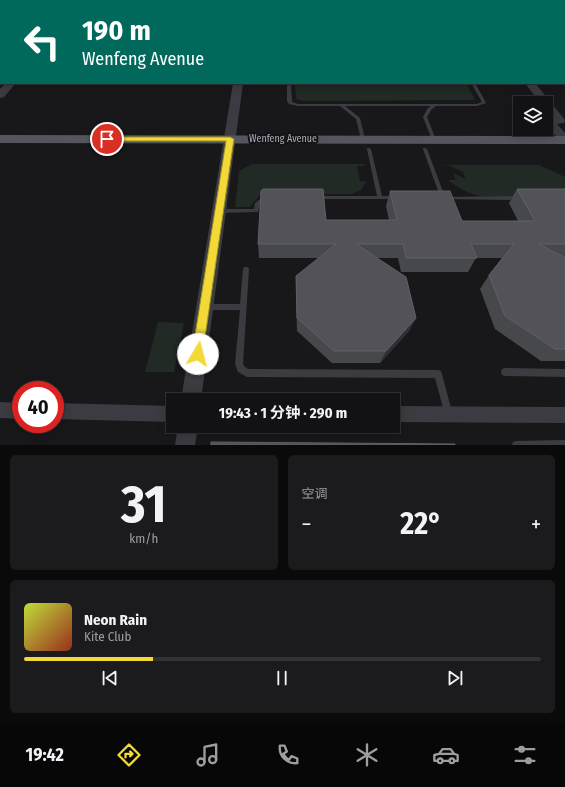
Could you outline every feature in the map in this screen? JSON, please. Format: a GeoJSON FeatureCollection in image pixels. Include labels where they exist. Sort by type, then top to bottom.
{"type":"FeatureCollection","features":[{"type":"Feature","properties":{"kind":"main road","name":"Wenfeng Avenue"},"geometry":{"type":"LineString","coordinates":[[0,139],[229,144]]}},
{"type":"Feature","properties":{"kind":"main road","name":"Wenfeng Avenue"},"geometry":{"type":"LineString","coordinates":[[0,148],[229,144],[430,144],[565,140]]}},
{"type":"Feature","properties":{"kind":"street"},"geometry":{"type":"LineString","coordinates":[[0,95],[10,84]]}},
{"type":"Feature","properties":{"kind":"street"},"geometry":{"type":"LineString","coordinates":[[192,393],[238,84]]}},
{"type":"Feature","properties":{"kind":"street"},"geometry":{"type":"LineString","coordinates":[[522,84],[531,96]]}},
{"type":"Feature","properties":{"kind":"street"},"geometry":{"type":"LineString","coordinates":[[531,84],[540,96]]}},
{"type":"Feature","properties":{"kind":"street"},"geometry":{"type":"LineString","coordinates":[[553,117],[565,140]]}},
{"type":"Feature","properties":{"kind":"street"},"geometry":{"type":"LineString","coordinates":[[553,125],[565,140]]}},
{"type":"Feature","properties":{"kind":"street"},"geometry":{"type":"LineString","coordinates":[[0,410],[12,411]]}},
{"type":"Feature","properties":{"kind":"street"},"geometry":{"type":"LineString","coordinates":[[64,411],[166,414]]}},
{"type":"Feature","properties":{"kind":"street"},"geometry":{"type":"LineString","coordinates":[[400,414],[565,415]]}},
{"type":"Feature","properties":{"kind":"street"},"geometry":{"type":"LineString","coordinates":[[185,445],[187,433]]}},
{"type":"Feature","properties":{"kind":"lane"},"geometry":{"type":"LineString","coordinates":[[289,84],[290,103],[298,105],[477,105],[484,103],[474,84]]}},
{"type":"Feature","properties":{"kind":"lane"},"geometry":{"type":"LineString","coordinates":[[340,105],[358,118],[380,198]]}},
{"type":"Feature","properties":{"kind":"lane"},"geometry":{"type":"LineString","coordinates":[[436,105],[429,109],[425,117],[443,198]]}},
{"type":"Feature","properties":{"kind":"lane"},"geometry":{"type":"LineString","coordinates":[[220,211],[256,211],[257,204],[266,197],[274,198]]}},
{"type":"Feature","properties":{"kind":"lane"},"geometry":{"type":"LineString","coordinates":[[312,198],[404,198]]}},
{"type":"Feature","properties":{"kind":"lane"},"geometry":{"type":"LineString","coordinates":[[435,198],[527,198]]}},
{"type":"Feature","properties":{"kind":"lane"},"geometry":{"type":"LineString","coordinates":[[246,269],[239,364],[240,369],[247,373],[438,374],[449,414]]}},
{"type":"Feature","properties":{"kind":"lane"},"geometry":{"type":"LineString","coordinates":[[205,307],[243,307]]}},
{"type":"Feature","properties":{"kind":"lane"},"geometry":{"type":"LineString","coordinates":[[505,372],[565,373]]}},
{"type":"Feature","properties":{"kind":"lane"},"geometry":{"type":"LineString","coordinates":[[516,445],[565,444]]}},
{"type":"Feature","properties":{"kind":"shaded area"},"geometry":{"type":"Polygon","coordinates":[[[295,84],[467,84],[475,100],[304,101],[296,99],[295,84]]]}},
{"type":"Feature","properties":{"kind":"shaded area"},"geometry":{"type":"Polygon","coordinates":[[[252,164],[364,164],[364,166],[357,166],[360,181],[366,182],[361,190],[352,194],[260,195],[250,207],[235,207],[239,171],[252,164]]]}},
{"type":"Feature","properties":{"kind":"shaded area"},"geometry":{"type":"Polygon","coordinates":[[[442,165],[539,165],[565,177],[565,196],[480,196],[463,190],[448,180],[456,180],[453,173],[466,179],[463,172],[451,166],[442,165]]]}},
{"type":"Feature","properties":{"kind":"shaded area"},"geometry":{"type":"Polygon","coordinates":[[[158,322],[184,323],[174,372],[145,372],[158,322]]]}},
{"type":"Feature","properties":{"kind":"building"},"geometry":{"type":"Polygon","coordinates":[[[263,189],[323,189],[326,220],[397,220],[390,191],[450,191],[462,221],[535,221],[517,189],[565,189],[565,244],[539,244],[565,258],[565,349],[555,349],[505,316],[489,275],[514,244],[471,244],[477,258],[406,258],[403,244],[356,244],[406,277],[416,318],[386,351],[334,351],[297,318],[296,276],[336,244],[258,244],[261,191],[263,189]]]}},
{"type":"Feature","properties":{"kind":"building"},"geometry":{"type":"Polygon","coordinates":[[[211,442],[455,444],[455,445],[211,445],[211,442]]]}},
{"type":"Feature","properties":{"kind":"route"},"geometry":{"type":"LineString","coordinates":[[107,139],[230,139],[198,354]]}}]}
